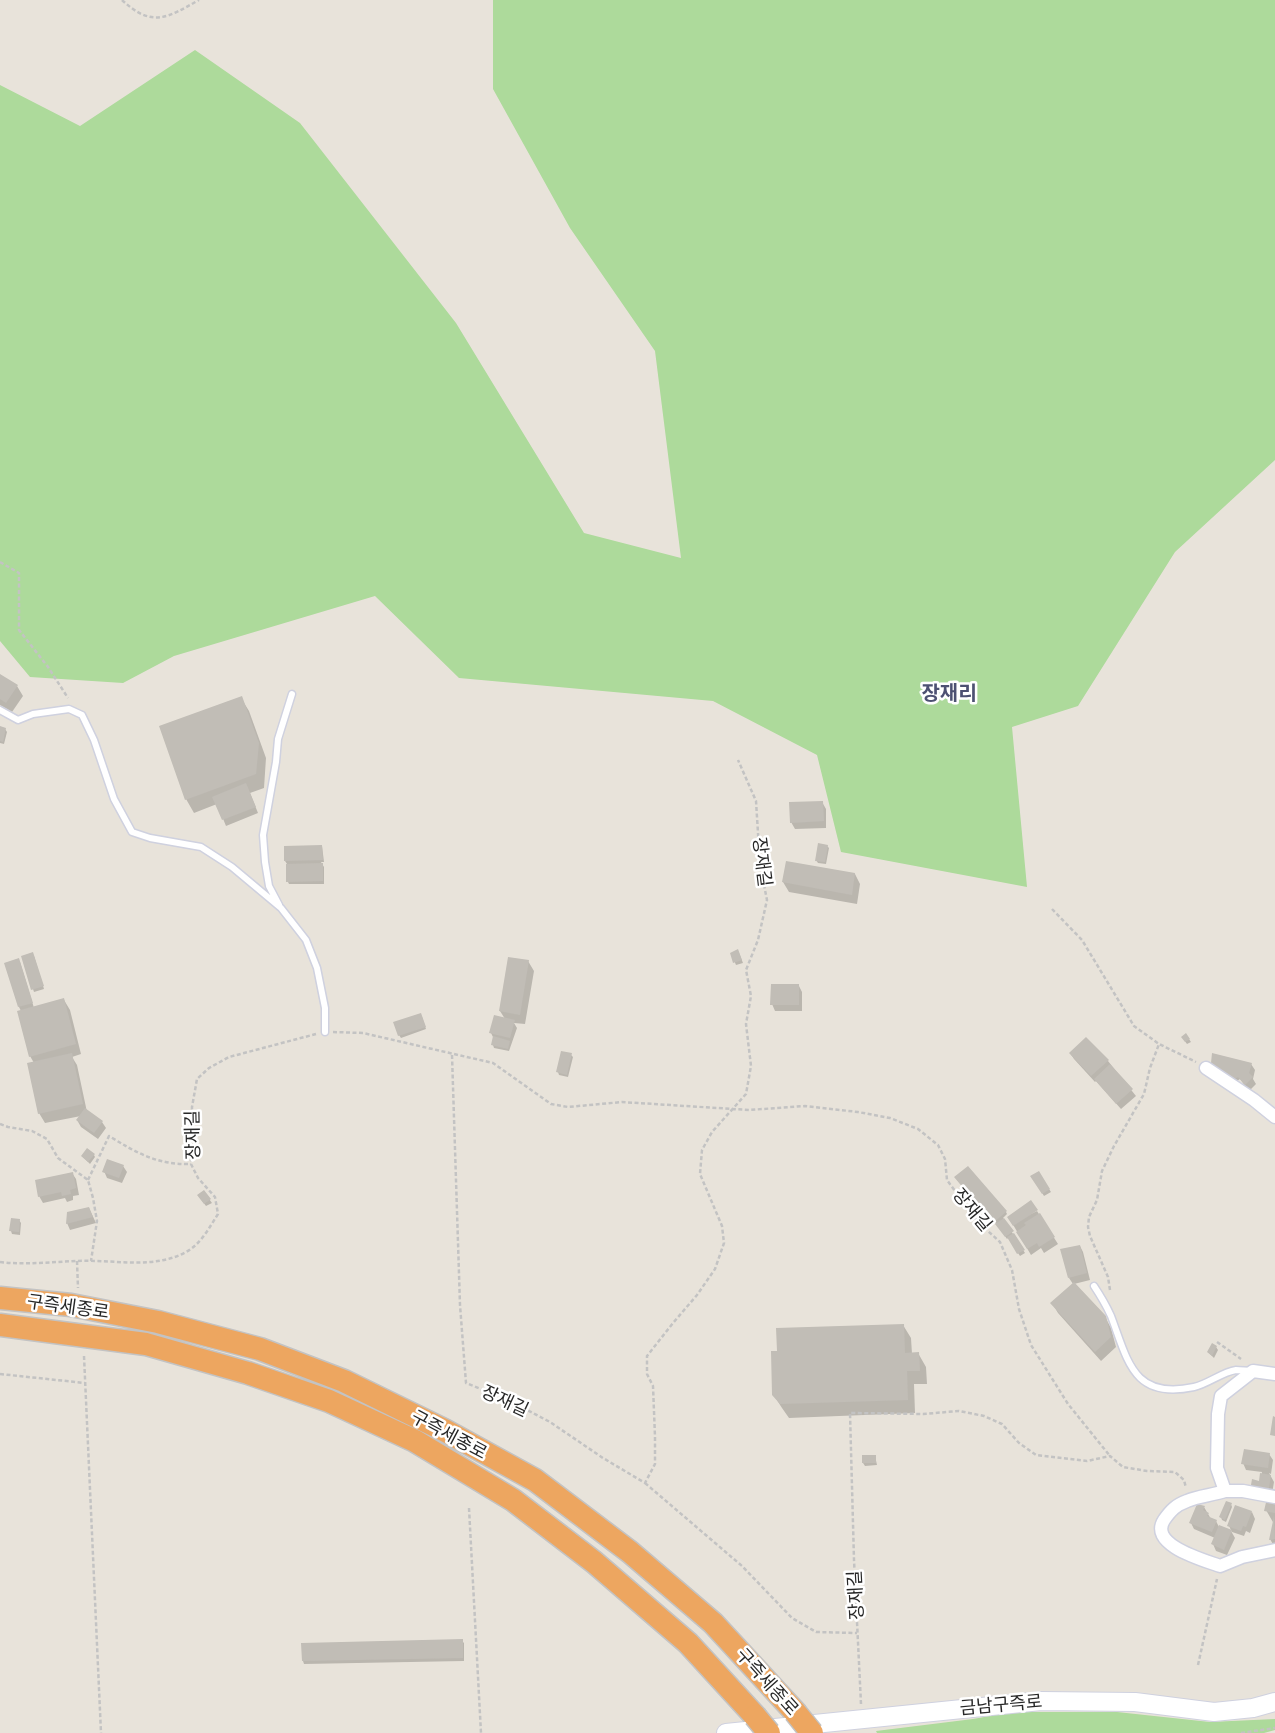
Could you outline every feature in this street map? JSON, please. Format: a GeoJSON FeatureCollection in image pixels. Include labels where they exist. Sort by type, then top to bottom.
{"type":"FeatureCollection","features":[{"type":"Feature","properties":{"kind":"highway","name":"구즉세종로"},"geometry":{"type":"LineString","coordinates":[[0,1298],[71,1305],[158,1322],[260,1349],[344,1382],[444,1430],[534,1480],[630,1552],[713,1623],[812,1733]]}},
{"type":"Feature","properties":{"kind":"highway","name":"구즉세종로"},"geometry":{"type":"LineString","coordinates":[[0,1325],[146,1344],[248,1373],[329,1401],[415,1441],[513,1500],[594,1562],[688,1643],[762,1724]]}},
{"type":"Feature","properties":{"kind":"main road","name":"금남구즉로"},"geometry":{"type":"LineString","coordinates":[[726,1733],[1041,1701],[1135,1702],[1214,1712],[1253,1708],[1275,1702]]}},
{"type":"Feature","properties":{"kind":"street"},"geometry":{"type":"LineString","coordinates":[[1206,1068],[1254,1100],[1275,1117]]}},
{"type":"Feature","properties":{"kind":"street"},"geometry":{"type":"LineString","coordinates":[[1225,1491],[1217,1468],[1218,1414],[1221,1396],[1264,1373]]}},
{"type":"Feature","properties":{"kind":"street"},"geometry":{"type":"LineString","coordinates":[[1275,1497],[1243,1491],[1225,1491],[1212,1496],[1189,1500],[1171,1509],[1162,1524],[1163,1536],[1169,1543],[1186,1554],[1220,1566],[1242,1557],[1275,1550]]}},
{"type":"Feature","properties":{"kind":"lane"},"geometry":{"type":"LineString","coordinates":[[292,694],[278,739],[276,762],[263,835],[264,862],[269,886],[281,908],[306,940],[317,968],[325,1008],[325,1032]]}},
{"type":"Feature","properties":{"kind":"lane"},"geometry":{"type":"LineString","coordinates":[[0,710],[18,720],[33,714],[69,709],[82,714],[94,740],[114,799],[132,832],[150,838],[201,847],[232,867],[281,908]]}},
{"type":"Feature","properties":{"kind":"lane"},"geometry":{"type":"LineString","coordinates":[[1094,1286],[1107,1309],[1125,1356],[1139,1378],[1152,1385],[1159,1388],[1180,1390],[1201,1386],[1235,1370],[1264,1373]]}},
{"type":"Feature","properties":{"kind":"path"},"geometry":{"type":"LineString","coordinates":[[122,0],[136,12],[154,19],[175,14],[199,0]]}},
{"type":"Feature","properties":{"kind":"path"},"geometry":{"type":"LineString","coordinates":[[0,562],[19,573],[20,630],[48,667],[65,696],[82,714]]}},
{"type":"Feature","properties":{"kind":"path","name":"장재길"},"geometry":{"type":"LineString","coordinates":[[645,1483],[655,1464],[653,1386],[647,1374],[647,1356],[697,1295],[715,1269],[724,1243],[722,1226],[700,1174],[702,1150],[712,1132],[746,1094],[751,1066],[746,1024],[751,996],[746,970],[758,940],[767,900],[760,865],[756,801],[738,760]]}},
{"type":"Feature","properties":{"kind":"path"},"geometry":{"type":"LineString","coordinates":[[1052,908],[1082,940],[1134,1026],[1159,1044],[1206,1068]]}},
{"type":"Feature","properties":{"kind":"path","name":"장재길"},"geometry":{"type":"LineString","coordinates":[[0,1262],[23,1264],[77,1261],[149,1262],[166,1259],[186,1252],[199,1243],[218,1214],[215,1197],[198,1178],[191,1164],[192,1107],[197,1080],[209,1068],[229,1057],[325,1032],[363,1033],[492,1063],[551,1104],[568,1107],[622,1102],[734,1109],[805,1106],[890,1118],[918,1129],[938,1145],[945,1159],[947,1180],[978,1222],[1000,1242],[1012,1270],[1019,1309],[1031,1345],[1068,1404],[1110,1456],[1123,1467],[1147,1471],[1174,1472],[1184,1480],[1189,1500]]}},
{"type":"Feature","properties":{"kind":"path"},"geometry":{"type":"LineString","coordinates":[[1107,1309],[1110,1291],[1108,1277],[1090,1236],[1088,1227],[1089,1217],[1097,1200],[1102,1171],[1144,1094],[1150,1068],[1159,1044]]}},
{"type":"Feature","properties":{"kind":"path","name":"장재길"},"geometry":{"type":"LineString","coordinates":[[452,1055],[460,1304],[466,1383],[506,1398],[550,1422],[603,1458],[645,1483],[742,1566],[792,1618],[816,1632],[857,1633]]}},
{"type":"Feature","properties":{"kind":"path"},"geometry":{"type":"LineString","coordinates":[[0,1124],[32,1130],[47,1139],[58,1158],[88,1180],[94,1198],[97,1221],[91,1261]]}},
{"type":"Feature","properties":{"kind":"path"},"geometry":{"type":"LineString","coordinates":[[88,1180],[109,1136],[138,1154],[156,1161],[191,1164]]}},
{"type":"Feature","properties":{"kind":"path"},"geometry":{"type":"LineString","coordinates":[[77,1261],[78,1289]]}},
{"type":"Feature","properties":{"kind":"path"},"geometry":{"type":"LineString","coordinates":[[1217,1342],[1244,1362],[1264,1373]]}},
{"type":"Feature","properties":{"kind":"path"},"geometry":{"type":"LineString","coordinates":[[84,1356],[101,1733]]}},
{"type":"Feature","properties":{"kind":"path"},"geometry":{"type":"LineString","coordinates":[[0,1374],[84,1383]]}},
{"type":"Feature","properties":{"kind":"path","name":"장재길"},"geometry":{"type":"LineString","coordinates":[[862,1718],[857,1633],[850,1412],[923,1414],[959,1411],[984,1416],[1002,1424],[1020,1443],[1036,1455],[1087,1461],[1110,1456]]}},
{"type":"Feature","properties":{"kind":"path"},"geometry":{"type":"LineString","coordinates":[[469,1508],[481,1733]]}},
{"type":"Feature","properties":{"kind":"path"},"geometry":{"type":"LineString","coordinates":[[1198,1665],[1220,1566]]}},
{"type":"Feature","properties":{"kind":"path"},"geometry":{"type":"LineString","coordinates":[[1241,1733],[1275,1728]]}},
{"type":"Feature","properties":{"kind":"green space"},"geometry":{"type":"Polygon","coordinates":[[[493,0],[1275,0],[1275,460],[1175,552],[1078,706],[1012,727],[1027,887],[841,852],[817,755],[713,701],[459,678],[375,596],[174,656],[123,683],[30,677],[0,641],[0,85],[80,126],[195,50],[300,123],[456,323],[584,533],[681,558],[655,351],[570,228],[493,89],[493,0]]]}},
{"type":"Feature","properties":{"kind":"green space"},"geometry":{"type":"Polygon","coordinates":[[[1012,1712],[1117,1712],[1210,1722],[1275,1719],[1275,1730],[1264,1733],[877,1733],[876,1731],[973,1719],[1012,1712]]]}},
{"type":"Feature","properties":{"kind":"building"},"geometry":{"type":"Polygon","coordinates":[[[0,674],[18,685],[6,703],[0,699],[0,674]]]}},
{"type":"Feature","properties":{"kind":"building"},"geometry":{"type":"Polygon","coordinates":[[[242,696],[259,743],[256,774],[185,800],[159,726],[242,696]]]}},
{"type":"Feature","properties":{"kind":"building"},"geometry":{"type":"Polygon","coordinates":[[[0,726],[6,728],[3,742],[0,741],[0,726]]]}},
{"type":"Feature","properties":{"kind":"building"},"geometry":{"type":"Polygon","coordinates":[[[246,783],[256,807],[222,820],[212,797],[246,783]]]}},
{"type":"Feature","properties":{"kind":"building"},"geometry":{"type":"Polygon","coordinates":[[[823,801],[824,821],[790,823],[789,802],[823,801]]]}},
{"type":"Feature","properties":{"kind":"building"},"geometry":{"type":"Polygon","coordinates":[[[818,843],[828,845],[825,862],[815,861],[818,843]]]}},
{"type":"Feature","properties":{"kind":"building"},"geometry":{"type":"Polygon","coordinates":[[[322,845],[323,860],[284,861],[284,846],[322,845]]]}},
{"type":"Feature","properties":{"kind":"building"},"geometry":{"type":"Polygon","coordinates":[[[786,861],[855,873],[852,895],[782,882],[786,861]]]}},
{"type":"Feature","properties":{"kind":"building"},"geometry":{"type":"Polygon","coordinates":[[[323,863],[323,881],[286,882],[286,864],[323,863]]]}},
{"type":"Feature","properties":{"kind":"building"},"geometry":{"type":"Polygon","coordinates":[[[738,949],[742,960],[733,963],[730,953],[738,949]]]}},
{"type":"Feature","properties":{"kind":"building"},"geometry":{"type":"Polygon","coordinates":[[[33,952],[44,986],[31,990],[21,956],[33,952]]]}},
{"type":"Feature","properties":{"kind":"building"},"geometry":{"type":"Polygon","coordinates":[[[508,957],[529,960],[520,1015],[499,1011],[508,957]]]}},
{"type":"Feature","properties":{"kind":"building"},"geometry":{"type":"Polygon","coordinates":[[[19,958],[33,1003],[18,1007],[4,963],[19,958]]]}},
{"type":"Feature","properties":{"kind":"building"},"geometry":{"type":"Polygon","coordinates":[[[771,984],[799,984],[799,1005],[770,1005],[771,984]]]}},
{"type":"Feature","properties":{"kind":"building"},"geometry":{"type":"Polygon","coordinates":[[[64,998],[76,1044],[29,1057],[17,1011],[64,998]]]}},
{"type":"Feature","properties":{"kind":"building"},"geometry":{"type":"Polygon","coordinates":[[[421,1013],[426,1027],[398,1036],[393,1022],[421,1013]]]}},
{"type":"Feature","properties":{"kind":"building"},"geometry":{"type":"Polygon","coordinates":[[[494,1015],[515,1020],[510,1038],[489,1033],[494,1015]]]}},
{"type":"Feature","properties":{"kind":"building"},"geometry":{"type":"Polygon","coordinates":[[[1186,1033],[1190,1039],[1185,1042],[1181,1037],[1186,1033]]]}},
{"type":"Feature","properties":{"kind":"building"},"geometry":{"type":"Polygon","coordinates":[[[493,1036],[510,1041],[508,1049],[491,1045],[493,1036]]]}},
{"type":"Feature","properties":{"kind":"building"},"geometry":{"type":"Polygon","coordinates":[[[1086,1037],[1109,1060],[1091,1076],[1069,1053],[1086,1037]]]}},
{"type":"Feature","properties":{"kind":"building"},"geometry":{"type":"Polygon","coordinates":[[[561,1051],[572,1053],[567,1075],[556,1072],[561,1051]]]}},
{"type":"Feature","properties":{"kind":"building"},"geometry":{"type":"Polygon","coordinates":[[[72,1053],[83,1104],[38,1114],[27,1063],[72,1053]]]}},
{"type":"Feature","properties":{"kind":"building"},"geometry":{"type":"Polygon","coordinates":[[[1212,1053],[1252,1063],[1249,1073],[1253,1077],[1245,1085],[1238,1077],[1235,1079],[1211,1063],[1212,1053]]]}},
{"type":"Feature","properties":{"kind":"building"},"geometry":{"type":"Polygon","coordinates":[[[1110,1064],[1133,1089],[1116,1104],[1094,1079],[1110,1064]]]}},
{"type":"Feature","properties":{"kind":"building"},"geometry":{"type":"Polygon","coordinates":[[[85,1108],[103,1121],[94,1133],[76,1120],[85,1108]]]}},
{"type":"Feature","properties":{"kind":"building"},"geometry":{"type":"Polygon","coordinates":[[[87,1148],[95,1154],[88,1162],[81,1156],[87,1148]]]}},
{"type":"Feature","properties":{"kind":"building"},"geometry":{"type":"Polygon","coordinates":[[[107,1159],[124,1165],[119,1178],[102,1172],[107,1159]]]}},
{"type":"Feature","properties":{"kind":"building"},"geometry":{"type":"Polygon","coordinates":[[[968,1166],[1007,1211],[993,1223],[954,1177],[968,1166]]]}},
{"type":"Feature","properties":{"kind":"building"},"geometry":{"type":"Polygon","coordinates":[[[1039,1171],[1050,1189],[1042,1194],[1030,1176],[1039,1171]]]}},
{"type":"Feature","properties":{"kind":"building"},"geometry":{"type":"Polygon","coordinates":[[[73,1172],[76,1188],[70,1190],[71,1194],[62,1196],[61,1192],[38,1197],[35,1180],[73,1172]]]}},
{"type":"Feature","properties":{"kind":"building"},"geometry":{"type":"Polygon","coordinates":[[[204,1190],[211,1199],[204,1204],[197,1195],[204,1190]]]}},
{"type":"Feature","properties":{"kind":"building"},"geometry":{"type":"Polygon","coordinates":[[[1031,1200],[1038,1210],[1013,1226],[1007,1217],[1031,1200]]]}},
{"type":"Feature","properties":{"kind":"building"},"geometry":{"type":"Polygon","coordinates":[[[89,1207],[93,1217],[66,1224],[67,1212],[89,1207]]]}},
{"type":"Feature","properties":{"kind":"building"},"geometry":{"type":"Polygon","coordinates":[[[1040,1213],[1055,1237],[1039,1247],[1037,1243],[1027,1249],[1016,1232],[1026,1225],[1024,1223],[1040,1213]]]}},
{"type":"Feature","properties":{"kind":"building"},"geometry":{"type":"Polygon","coordinates":[[[11,1218],[20,1219],[19,1232],[9,1231],[11,1218]]]}},
{"type":"Feature","properties":{"kind":"building"},"geometry":{"type":"Polygon","coordinates":[[[1004,1218],[1014,1231],[1005,1237],[995,1224],[1004,1218]]]}},
{"type":"Feature","properties":{"kind":"building"},"geometry":{"type":"Polygon","coordinates":[[[1014,1233],[1025,1250],[1017,1254],[1007,1237],[1014,1233]]]}},
{"type":"Feature","properties":{"kind":"building"},"geometry":{"type":"Polygon","coordinates":[[[1080,1245],[1087,1273],[1068,1278],[1060,1249],[1080,1245]]]}},
{"type":"Feature","properties":{"kind":"building"},"geometry":{"type":"Polygon","coordinates":[[[1074,1282],[1106,1316],[1111,1337],[1095,1352],[1050,1303],[1074,1282]]]}},
{"type":"Feature","properties":{"kind":"building"},"geometry":{"type":"Polygon","coordinates":[[[904,1324],[905,1353],[919,1352],[920,1371],[907,1371],[908,1400],[780,1404],[772,1395],[771,1351],[777,1351],[776,1328],[904,1324]]]}},
{"type":"Feature","properties":{"kind":"building"},"geometry":{"type":"Polygon","coordinates":[[[1212,1343],[1217,1346],[1212,1356],[1207,1352],[1212,1343]]]}},
{"type":"Feature","properties":{"kind":"building"},"geometry":{"type":"Polygon","coordinates":[[[1273,1416],[1275,1417],[1275,1436],[1270,1435],[1273,1416]]]}},
{"type":"Feature","properties":{"kind":"building"},"geometry":{"type":"Polygon","coordinates":[[[1244,1449],[1270,1453],[1268,1468],[1241,1464],[1244,1449]]]}},
{"type":"Feature","properties":{"kind":"building"},"geometry":{"type":"Polygon","coordinates":[[[862,1455],[876,1455],[876,1463],[862,1463],[862,1455]]]}},
{"type":"Feature","properties":{"kind":"building"},"geometry":{"type":"Polygon","coordinates":[[[1260,1473],[1271,1475],[1268,1494],[1250,1491],[1252,1479],[1259,1481],[1260,1473]]]}},
{"type":"Feature","properties":{"kind":"building"},"geometry":{"type":"Polygon","coordinates":[[[1267,1498],[1275,1500],[1275,1513],[1264,1511],[1267,1498]]]}},
{"type":"Feature","properties":{"kind":"building"},"geometry":{"type":"Polygon","coordinates":[[[1226,1501],[1232,1503],[1225,1520],[1219,1517],[1226,1501]]]}},
{"type":"Feature","properties":{"kind":"building"},"geometry":{"type":"Polygon","coordinates":[[[1197,1504],[1205,1506],[1203,1510],[1209,1513],[1207,1516],[1217,1520],[1212,1532],[1189,1523],[1197,1504]]]}},
{"type":"Feature","properties":{"kind":"building"},"geometry":{"type":"Polygon","coordinates":[[[1235,1505],[1252,1511],[1246,1527],[1243,1526],[1241,1531],[1227,1526],[1235,1505]]]}},
{"type":"Feature","properties":{"kind":"building"},"geometry":{"type":"Polygon","coordinates":[[[1274,1516],[1275,1539],[1269,1540],[1274,1516]]]}},
{"type":"Feature","properties":{"kind":"building"},"geometry":{"type":"Polygon","coordinates":[[[1219,1525],[1232,1530],[1224,1550],[1211,1544],[1219,1525]]]}},
{"type":"Feature","properties":{"kind":"building"},"geometry":{"type":"Polygon","coordinates":[[[463,1639],[463,1658],[302,1661],[301,1643],[463,1639]]]}},
{"type":"Feature","properties":{"kind":"district","name":"장재리"},"geometry":{"type":"Point","coordinates":[949,694]}}]}
